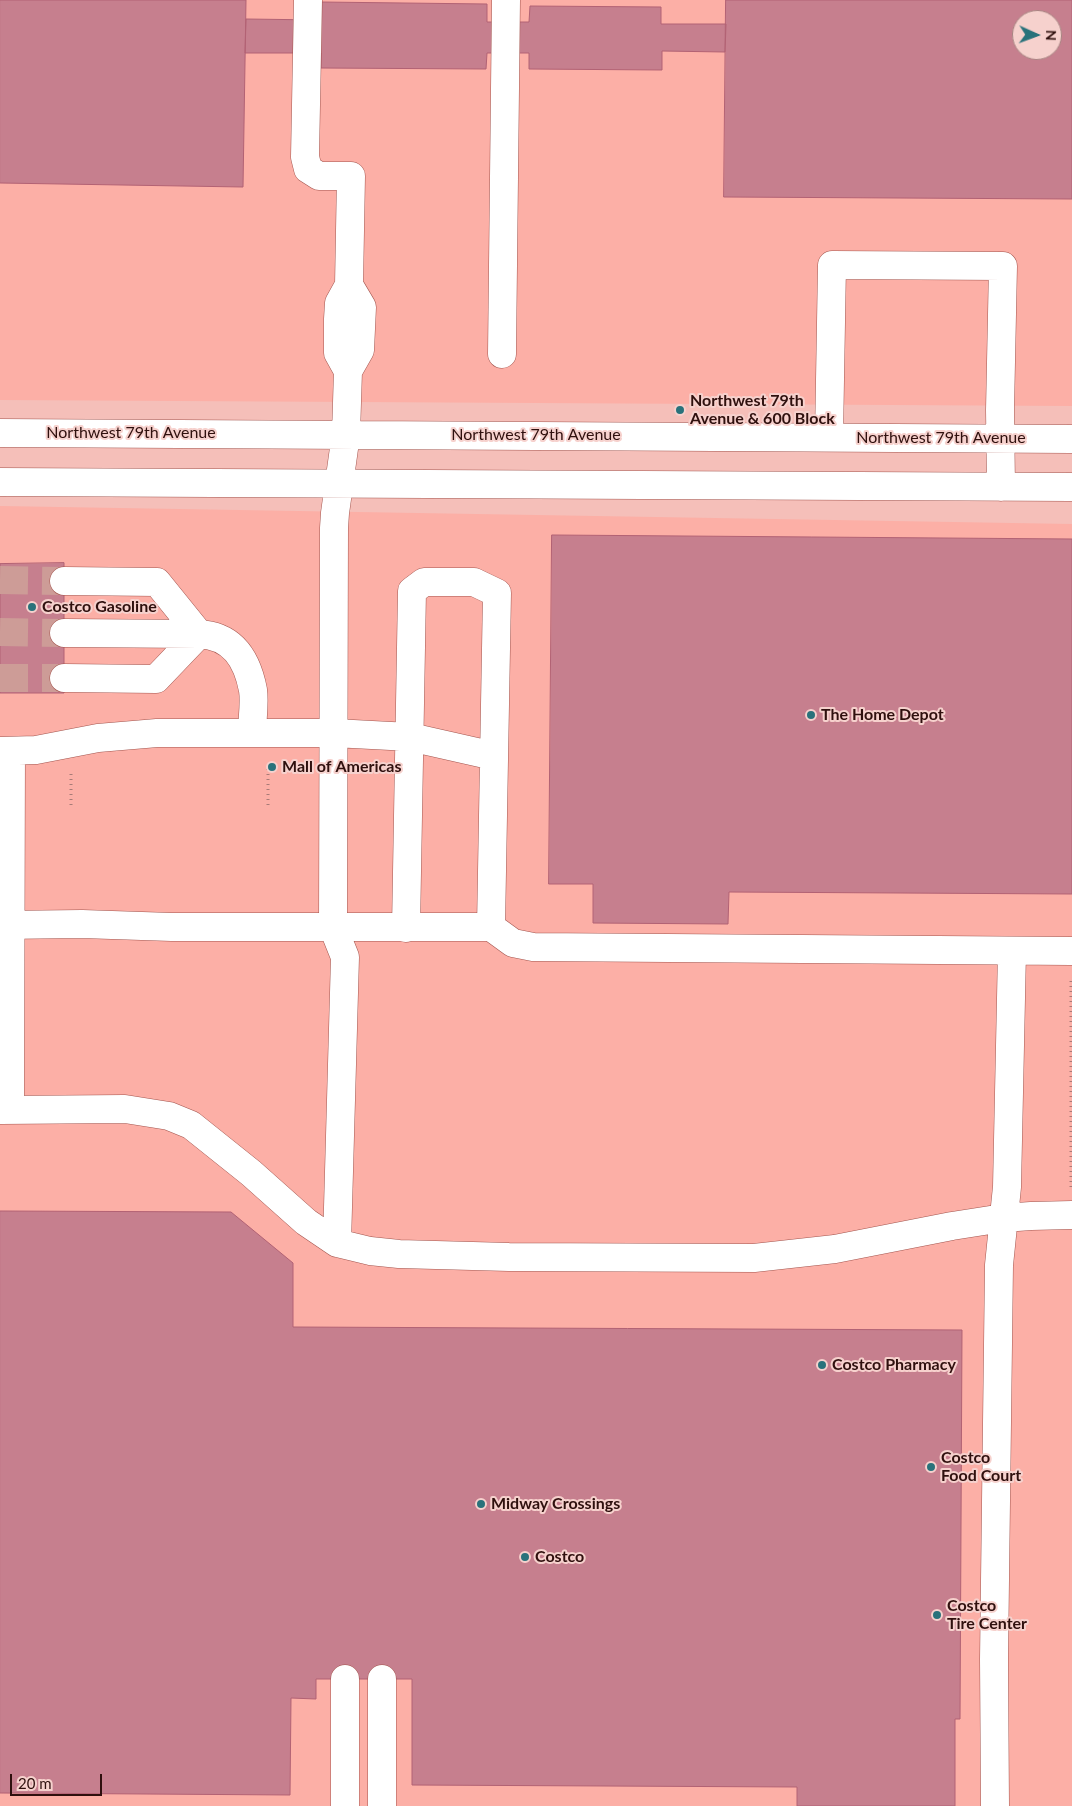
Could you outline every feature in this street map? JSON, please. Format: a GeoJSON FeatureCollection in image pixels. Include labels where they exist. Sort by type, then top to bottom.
{"type":"FeatureCollection","features":[{"type":"Feature","properties":{"kind":"street"},"geometry":{"type":"LineString","coordinates":[[308,0],[305,157],[308,169],[319,176],[351,176],[348,285],[362,306],[360,350],[348,371],[346,434],[334,528],[333,927],[345,957],[337,1243]]}},
{"type":"Feature","properties":{"kind":"street"},"geometry":{"type":"LineString","coordinates":[[502,354],[506,0]]}},
{"type":"Feature","properties":{"kind":"street"},"geometry":{"type":"LineString","coordinates":[[829,437],[832,265],[1003,266],[1001,487]]}},
{"type":"Feature","properties":{"kind":"street","name":"Northwest 79th Avenue"},"geometry":{"type":"LineString","coordinates":[[0,433],[1072,439]]}},
{"type":"Feature","properties":{"kind":"street"},"geometry":{"type":"LineString","coordinates":[[0,482],[1072,488]]}},
{"type":"Feature","properties":{"kind":"street"},"geometry":{"type":"LineString","coordinates":[[64,581],[157,582],[199,634]]}},
{"type":"Feature","properties":{"kind":"street"},"geometry":{"type":"LineString","coordinates":[[406,928],[412,590],[424,582],[474,582],[497,593],[491,927]]}},
{"type":"Feature","properties":{"kind":"street"},"geometry":{"type":"LineString","coordinates":[[64,633],[214,635],[229,643],[244,662],[253,692],[252,733]]}},
{"type":"Feature","properties":{"kind":"street"},"geometry":{"type":"LineString","coordinates":[[64,678],[156,679],[199,634]]}},
{"type":"Feature","properties":{"kind":"street"},"geometry":{"type":"LineString","coordinates":[[494,756],[410,737],[334,733],[157,732],[72,742],[36,750],[5,751],[5,1110],[125,1109],[169,1116],[192,1125],[251,1173],[306,1222],[337,1243],[370,1251],[399,1254],[518,1257],[754,1258],[835,1248],[952,1226],[1003,1218],[1031,1216],[1072,1206]]}},
{"type":"Feature","properties":{"kind":"street"},"geometry":{"type":"LineString","coordinates":[[5,925],[491,927],[513,943],[533,947],[1012,951],[1071,962]]}},
{"type":"Feature","properties":{"kind":"street"},"geometry":{"type":"LineString","coordinates":[[995,1806],[994,1659],[998,1280],[1003,1218],[1008,1187],[1012,951]]}},
{"type":"Feature","properties":{"kind":"street"},"geometry":{"type":"LineString","coordinates":[[345,1806],[372,1679]]}},
{"type":"Feature","properties":{"kind":"street"},"geometry":{"type":"LineString","coordinates":[[362,1806],[372,1679]]}},
{"type":"Feature","properties":{"kind":"street"},"geometry":{"type":"LineString","coordinates":[[372,1679],[382,1806]]}},
{"type":"Feature","properties":{"kind":"street"},"geometry":{"type":"LineString","coordinates":[[372,1679],[397,1806]]}},
{"type":"Feature","properties":{"kind":"path"},"geometry":{"type":"LineString","coordinates":[[71,766],[71,809]]}},
{"type":"Feature","properties":{"kind":"path"},"geometry":{"type":"LineString","coordinates":[[268,767],[268,805]]}},
{"type":"Feature","properties":{"kind":"path"},"geometry":{"type":"LineString","coordinates":[[1071,962],[1072,1206]]}},
{"type":"Feature","properties":{"kind":"shaded area"},"geometry":{"type":"Polygon","coordinates":[[[0,0],[1072,0],[1072,406],[0,400],[0,0]]]}},
{"type":"Feature","properties":{"kind":"shaded area"},"geometry":{"type":"Polygon","coordinates":[[[0,506],[1072,524],[1072,1806],[0,1806],[0,506]]]}},
{"type":"Feature","properties":{"kind":"building"},"geometry":{"type":"Polygon","coordinates":[[[0,0],[246,0],[243,187],[0,183],[0,0]]]}},
{"type":"Feature","properties":{"kind":"building"},"geometry":{"type":"Polygon","coordinates":[[[726,0],[1072,0],[1072,199],[724,197],[726,0]]]}},
{"type":"Feature","properties":{"kind":"building"},"geometry":{"type":"Polygon","coordinates":[[[320,2],[487,4],[487,22],[529,22],[530,6],[661,7],[661,24],[726,24],[725,52],[662,51],[662,70],[529,69],[529,53],[487,53],[486,69],[321,68],[321,53],[245,53],[246,19],[320,20],[320,2]]]}},
{"type":"Feature","properties":{"kind":"building","name":"The Home Depot"},"geometry":{"type":"Polygon","coordinates":[[[552,535],[1072,539],[1072,894],[729,892],[728,924],[593,923],[593,884],[549,884],[552,535]]]}},
{"type":"Feature","properties":{"kind":"building","name":"Costco Gasoline"},"geometry":{"type":"Polygon","coordinates":[[[64,563],[64,693],[0,693],[0,564],[64,563]]]}},
{"type":"Feature","properties":{"kind":"building","name":"Midway Crossings"},"geometry":{"type":"Polygon","coordinates":[[[0,1211],[231,1212],[293,1263],[293,1327],[962,1330],[960,1719],[955,1719],[955,1806],[797,1806],[797,1787],[412,1785],[412,1679],[316,1679],[316,1699],[291,1698],[290,1795],[0,1793],[0,1211]]]}},
{"type":"Feature","properties":{"kind":"tunnel"},"geometry":{"type":"LineString","coordinates":[[0,580],[64,581]]}},
{"type":"Feature","properties":{"kind":"tunnel"},"geometry":{"type":"LineString","coordinates":[[0,632],[64,633]]}},
{"type":"Feature","properties":{"kind":"tunnel"},"geometry":{"type":"LineString","coordinates":[[0,678],[64,678]]}},
{"type":"Feature","properties":{"kind":"place","name":"Northwest 79th Avenue & 600 Block"},"geometry":{"type":"Point","coordinates":[680,410]}},
{"type":"Feature","properties":{"kind":"place","name":"Costco Gasoline"},"geometry":{"type":"Point","coordinates":[32,607]}},
{"type":"Feature","properties":{"kind":"place","name":"The Home Depot"},"geometry":{"type":"Point","coordinates":[811,715]}},
{"type":"Feature","properties":{"kind":"place","name":"Mall of Americas"},"geometry":{"type":"Point","coordinates":[272,767]}},
{"type":"Feature","properties":{"kind":"place","name":"Costco Pharmacy"},"geometry":{"type":"Point","coordinates":[822,1365]}},
{"type":"Feature","properties":{"kind":"place","name":"Costco Food Court"},"geometry":{"type":"Point","coordinates":[931,1467]}},
{"type":"Feature","properties":{"kind":"place","name":"Midway Crossings"},"geometry":{"type":"Point","coordinates":[481,1504]}},
{"type":"Feature","properties":{"kind":"place","name":"Costco"},"geometry":{"type":"Point","coordinates":[525,1557]}},
{"type":"Feature","properties":{"kind":"place","name":"Costco Tire Center"},"geometry":{"type":"Point","coordinates":[937,1615]}}]}
